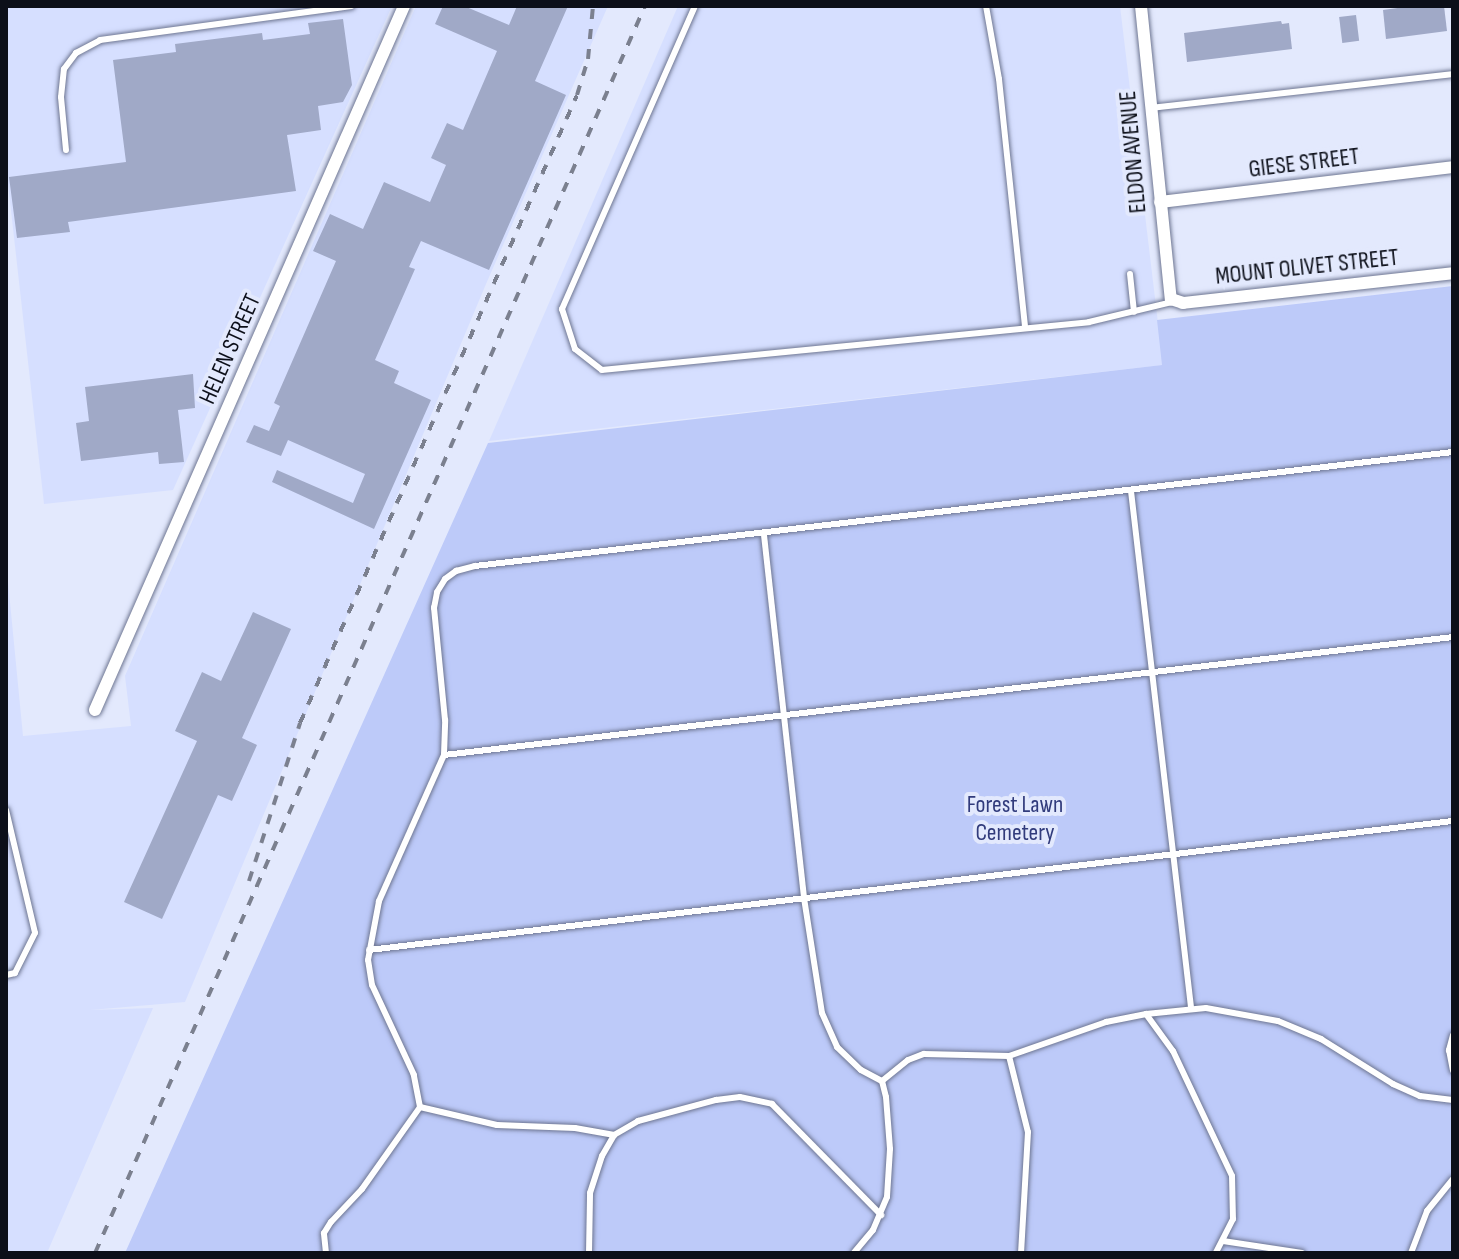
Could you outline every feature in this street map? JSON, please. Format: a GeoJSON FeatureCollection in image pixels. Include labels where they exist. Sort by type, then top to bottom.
{"type":"FeatureCollection","features":[{"type":"Feature","properties":{"kind":"street","name":"HELEN STREET"},"geometry":{"type":"LineString","coordinates":[[95,710],[404,6]]}},
{"type":"Feature","properties":{"kind":"street","name":"ELDON AVENUE"},"geometry":{"type":"LineString","coordinates":[[1145,6],[1151,108],[1172,298]]}},
{"type":"Feature","properties":{"kind":"street","name":"GIESE STREET"},"geometry":{"type":"LineString","coordinates":[[1160,202],[1453,167]]}},
{"type":"Feature","properties":{"kind":"street","name":"MOUNT OLIVET STREET"},"geometry":{"type":"LineString","coordinates":[[1172,298],[1453,273]]}},
{"type":"Feature","properties":{"kind":"lane"},"geometry":{"type":"LineString","coordinates":[[66,150],[61,97],[64,69],[76,53],[100,40],[352,6]]}},
{"type":"Feature","properties":{"kind":"lane"},"geometry":{"type":"LineString","coordinates":[[695,6],[562,309],[575,349],[602,370],[1089,322],[1134,312],[1172,298]]}},
{"type":"Feature","properties":{"kind":"lane"},"geometry":{"type":"LineString","coordinates":[[986,6],[999,79],[1025,326]]}},
{"type":"Feature","properties":{"kind":"lane"},"geometry":{"type":"LineString","coordinates":[[1151,108],[1453,74]]}},
{"type":"Feature","properties":{"kind":"lane"},"geometry":{"type":"LineString","coordinates":[[1130,274],[1134,312]]}},
{"type":"Feature","properties":{"kind":"lane"},"geometry":{"type":"LineString","coordinates":[[326,1253],[324,1233],[331,1222],[362,1189],[420,1107],[414,1075],[372,985],[369,950],[379,901],[444,755],[445,720],[434,608],[437,592],[456,571],[1453,452]]}},
{"type":"Feature","properties":{"kind":"lane"},"geometry":{"type":"LineString","coordinates":[[1131,491],[1155,670],[1191,1007]]}},
{"type":"Feature","properties":{"kind":"lane"},"geometry":{"type":"LineString","coordinates":[[764,535],[804,898],[818,993],[828,1032],[847,1059],[882,1081]]}},
{"type":"Feature","properties":{"kind":"lane"},"geometry":{"type":"LineString","coordinates":[[444,755],[1453,637]]}},
{"type":"Feature","properties":{"kind":"lane"},"geometry":{"type":"LineString","coordinates":[[6,810],[35,933],[15,973],[6,975]]}},
{"type":"Feature","properties":{"kind":"lane"},"geometry":{"type":"LineString","coordinates":[[369,950],[1453,821]]}},
{"type":"Feature","properties":{"kind":"lane"},"geometry":{"type":"LineString","coordinates":[[882,1081],[908,1060],[924,1054],[1009,1056],[1106,1022],[1191,1007],[1278,1021],[1321,1039],[1393,1084],[1420,1096],[1453,1100]]}},
{"type":"Feature","properties":{"kind":"lane"},"geometry":{"type":"LineString","coordinates":[[1146,1014],[1173,1051],[1227,1159],[1235,1199],[1233,1219],[1216,1253]]}},
{"type":"Feature","properties":{"kind":"lane"},"geometry":{"type":"LineString","coordinates":[[1453,1035],[1449,1050],[1453,1071]]}},
{"type":"Feature","properties":{"kind":"lane"},"geometry":{"type":"LineString","coordinates":[[1009,1056],[1028,1132],[1021,1253]]}},
{"type":"Feature","properties":{"kind":"lane"},"geometry":{"type":"LineString","coordinates":[[854,1253],[881,1215],[887,1197],[890,1149],[882,1081]]}},
{"type":"Feature","properties":{"kind":"lane"},"geometry":{"type":"LineString","coordinates":[[589,1253],[590,1193],[602,1156],[614,1135],[638,1121],[716,1100],[758,1098],[786,1115],[881,1215]]}},
{"type":"Feature","properties":{"kind":"lane"},"geometry":{"type":"LineString","coordinates":[[420,1107],[497,1125],[575,1128],[614,1135]]}},
{"type":"Feature","properties":{"kind":"lane"},"geometry":{"type":"LineString","coordinates":[[1411,1253],[1427,1211],[1453,1179]]}},
{"type":"Feature","properties":{"kind":"lane"},"geometry":{"type":"LineString","coordinates":[[1223,1241],[1302,1253]]}},
{"type":"Feature","properties":{"kind":"shaded area"},"geometry":{"type":"Polygon","coordinates":[[[6,6],[392,6],[173,490],[44,504],[6,166],[6,6]]]}},
{"type":"Feature","properties":{"kind":"shaded area"},"geometry":{"type":"Polygon","coordinates":[[[416,6],[608,6],[486,284],[185,1002],[90,1010],[153,1008],[47,1253],[6,1253],[6,561],[23,736],[131,726],[125,676],[416,6]]]}},
{"type":"Feature","properties":{"kind":"shaded area"},"geometry":{"type":"Polygon","coordinates":[[[678,6],[1120,6],[1163,365],[489,441],[678,6]]]}},
{"type":"Feature","properties":{"kind":"green space","name":"Forest Lawn Cemetery"},"geometry":{"type":"Polygon","coordinates":[[[1453,286],[1453,1253],[125,1253],[488,443],[1162,365],[1157,320],[1453,286]]]}},
{"type":"Feature","properties":{"kind":"building"},"geometry":{"type":"Polygon","coordinates":[[[443,6],[464,6],[509,25],[517,6],[568,6],[535,81],[566,95],[489,270],[421,241],[409,267],[415,269],[375,360],[399,371],[394,383],[431,400],[374,529],[272,482],[277,470],[353,503],[365,474],[288,440],[281,456],[246,442],[254,425],[269,431],[280,406],[274,403],[336,261],[313,251],[330,214],[363,229],[384,182],[430,202],[446,165],[431,158],[447,123],[463,130],[497,51],[435,24],[443,6]]]}},
{"type":"Feature","properties":{"kind":"building"},"geometry":{"type":"Polygon","coordinates":[[[1444,6],[1447,31],[1386,39],[1383,10],[1444,6]]]}},
{"type":"Feature","properties":{"kind":"building"},"geometry":{"type":"Polygon","coordinates":[[[1356,15],[1359,41],[1342,43],[1339,17],[1356,15]]]}},
{"type":"Feature","properties":{"kind":"building"},"geometry":{"type":"Polygon","coordinates":[[[343,19],[352,85],[343,102],[318,106],[321,130],[287,135],[296,191],[68,222],[70,232],[17,238],[9,177],[126,162],[113,60],[176,52],[175,44],[262,33],[263,40],[310,34],[308,23],[343,19]]]}},
{"type":"Feature","properties":{"kind":"building"},"geometry":{"type":"Polygon","coordinates":[[[1281,21],[1282,24],[1289,23],[1292,49],[1187,62],[1184,33],[1281,21]]]}},
{"type":"Feature","properties":{"kind":"building"},"geometry":{"type":"Polygon","coordinates":[[[193,374],[195,408],[178,410],[184,462],[159,464],[158,452],[81,461],[76,423],[89,421],[85,387],[193,374]]]}},
{"type":"Feature","properties":{"kind":"building"},"geometry":{"type":"Polygon","coordinates":[[[253,612],[291,629],[242,738],[257,745],[232,801],[218,795],[162,919],[124,902],[197,741],[175,731],[202,672],[221,681],[253,612]]]}},
{"type":"Feature","properties":{"kind":"railway"},"geometry":{"type":"LineString","coordinates":[[249,881],[300,723],[577,95],[588,59],[593,6]]}},
{"type":"Feature","properties":{"kind":"railway"},"geometry":{"type":"LineString","coordinates":[[95,1253],[645,6]]}}]}
